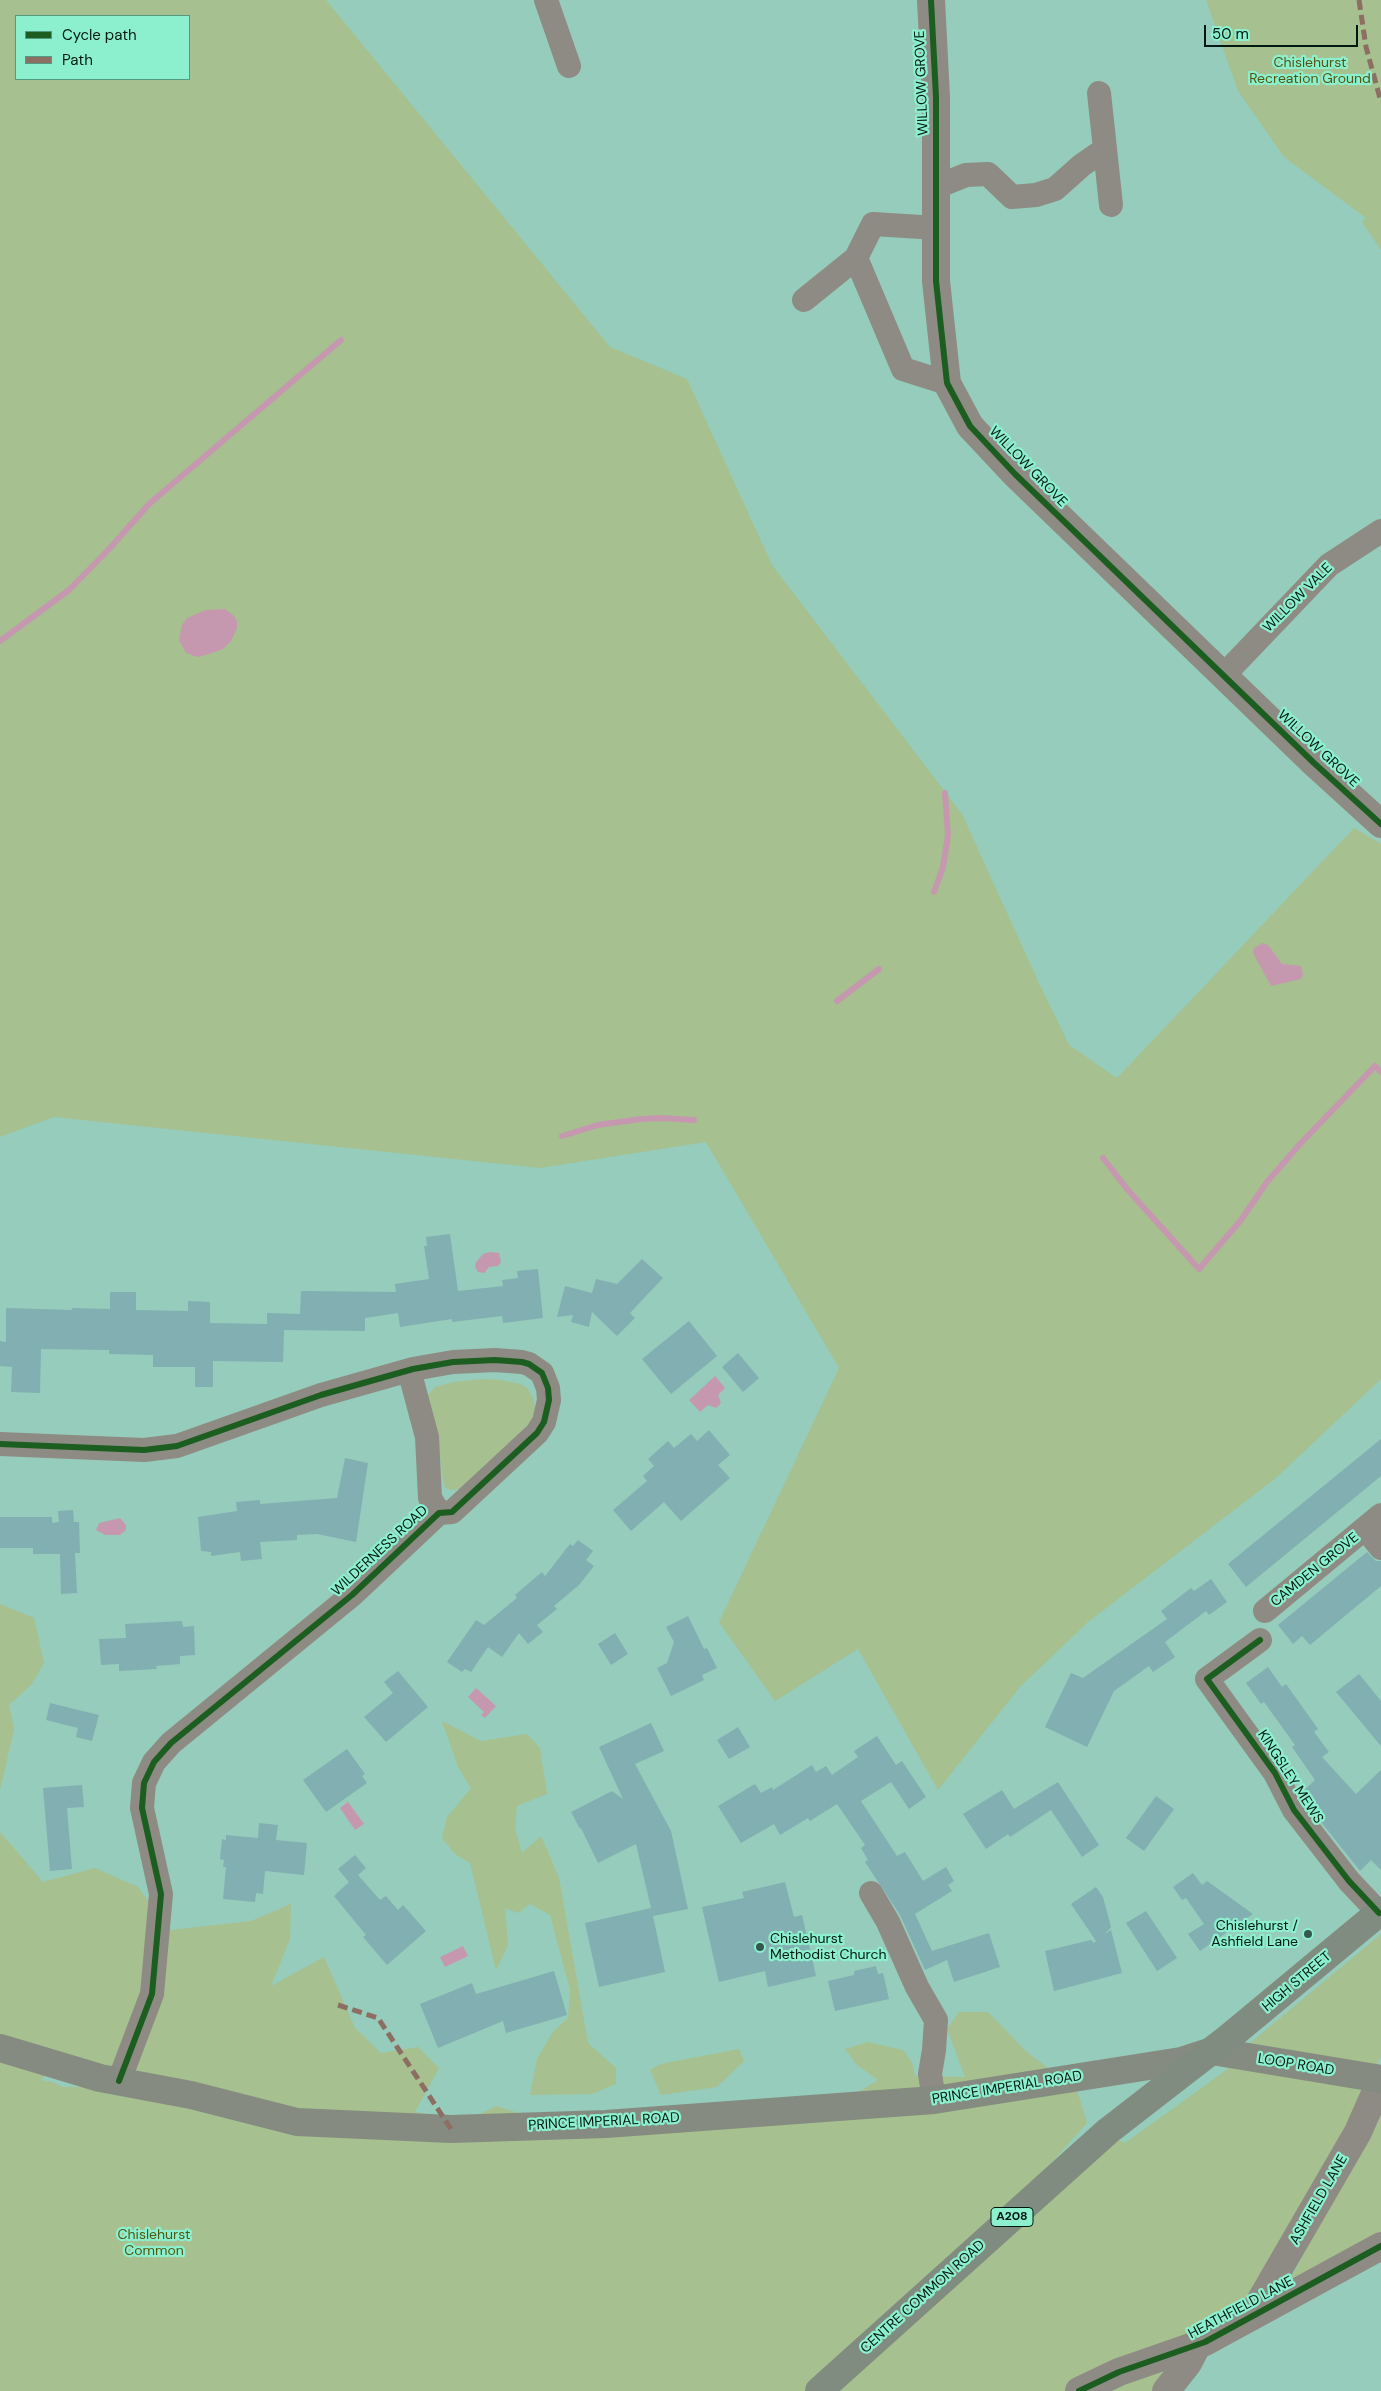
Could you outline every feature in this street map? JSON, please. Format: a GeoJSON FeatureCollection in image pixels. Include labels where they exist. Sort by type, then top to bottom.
{"type":"FeatureCollection","features":[{"type":"Feature","properties":{"kind":"main road","name":"HIGH STREET"},"geometry":{"type":"LineString","coordinates":[[1212,2051],[1380,1912]]}},
{"type":"Feature","properties":{"kind":"main road","name":"PRINCE IMPERIAL ROAD"},"geometry":{"type":"LineString","coordinates":[[0,2048],[100,2078],[191,2095],[297,2122],[451,2129],[606,2124],[934,2100],[1181,2061],[1212,2051]]}},
{"type":"Feature","properties":{"kind":"main road","name":"LOOP ROAD"},"geometry":{"type":"LineString","coordinates":[[1212,2051],[1381,2080]]}},
{"type":"Feature","properties":{"kind":"main road","name":"CENTRE COMMON ROAD"},"geometry":{"type":"LineString","coordinates":[[819,2391],[1108,2131],[1212,2051]]}},
{"type":"Feature","properties":{"kind":"street"},"geometry":{"type":"LineString","coordinates":[[546,0],[570,66]]}},
{"type":"Feature","properties":{"kind":"street","name":"WILLOW GROVE"},"geometry":{"type":"LineString","coordinates":[[931,0],[936,97],[936,281],[947,383],[970,426],[1015,474],[1223,676],[1381,824]]}},
{"type":"Feature","properties":{"kind":"street"},"geometry":{"type":"LineString","coordinates":[[1099,94],[1112,205]]}},
{"type":"Feature","properties":{"kind":"street"},"geometry":{"type":"LineString","coordinates":[[936,187],[966,175],[988,174],[1012,197],[1036,195],[1055,189],[1105,148]]}},
{"type":"Feature","properties":{"kind":"street"},"geometry":{"type":"LineString","coordinates":[[804,300],[856,258],[873,224],[937,228]]}},
{"type":"Feature","properties":{"kind":"street"},"geometry":{"type":"LineString","coordinates":[[856,258],[903,368],[947,383]]}},
{"type":"Feature","properties":{"kind":"street","name":"WILLOW VALE"},"geometry":{"type":"LineString","coordinates":[[1223,676],[1329,565],[1381,531]]}},
{"type":"Feature","properties":{"kind":"street","name":"WILDERNESS ROAD"},"geometry":{"type":"LineString","coordinates":[[0,1444],[144,1450],[177,1446],[321,1395],[410,1370],[453,1362],[511,1361],[529,1364],[542,1373],[548,1388],[549,1400],[544,1422],[537,1433],[452,1512],[439,1513],[352,1595],[171,1743],[154,1762],[144,1783],[142,1808],[161,1894],[152,1994],[119,2081]]}},
{"type":"Feature","properties":{"kind":"street"},"geometry":{"type":"LineString","coordinates":[[410,1370],[427,1437],[430,1498],[439,1513]]}},
{"type":"Feature","properties":{"kind":"street","name":"CAMDEN GROVE"},"geometry":{"type":"LineString","coordinates":[[1265,1611],[1373,1522],[1381,1548]]}},
{"type":"Feature","properties":{"kind":"street","name":"KINGSLEY MEWS"},"geometry":{"type":"LineString","coordinates":[[1260,1640],[1207,1678],[1275,1773],[1294,1810],[1349,1881],[1380,1912]]}},
{"type":"Feature","properties":{"kind":"street"},"geometry":{"type":"LineString","coordinates":[[870,1893],[888,1922],[917,1987],[936,2020],[930,2074],[934,2100]]}},
{"type":"Feature","properties":{"kind":"street","name":"ASHFIELD LANE"},"geometry":{"type":"LineString","coordinates":[[1251,2318],[1358,2132],[1381,2080]]}},
{"type":"Feature","properties":{"kind":"street","name":"HEATHFIELD LANE"},"geometry":{"type":"LineString","coordinates":[[1079,2391],[1120,2372],[1197,2346],[1381,2246]]}},
{"type":"Feature","properties":{"kind":"street"},"geometry":{"type":"LineString","coordinates":[[1166,2391],[1188,2363],[1197,2346]]}},
{"type":"Feature","properties":{"kind":"green space"},"geometry":{"type":"Polygon","coordinates":[[[0,0],[326,0],[610,347],[687,379],[772,565],[962,814],[1069,1045],[1117,1078],[1354,828],[1381,844],[1381,1379],[1276,1478],[1088,1622],[1020,1687],[938,1790],[858,1649],[775,1701],[719,1622],[839,1368],[706,1142],[540,1168],[54,1117],[0,1137],[0,0]]]}},
{"type":"Feature","properties":{"kind":"green space","name":"Chislehurst Recreation Ground"},"geometry":{"type":"Polygon","coordinates":[[[1206,0],[1381,0],[1381,250],[1362,222],[1366,218],[1284,157],[1238,91],[1206,0]]]}},
{"type":"Feature","properties":{"kind":"green space"},"geometry":{"type":"Polygon","coordinates":[[[483,1379],[521,1384],[528,1389],[534,1400],[535,1413],[530,1423],[461,1489],[450,1490],[445,1487],[443,1480],[437,1432],[427,1396],[435,1387],[454,1382],[483,1379]]]}},
{"type":"Feature","properties":{"kind":"green space"},"geometry":{"type":"Polygon","coordinates":[[[0,1604],[34,1618],[44,1663],[32,1684],[9,1705],[14,1729],[0,1790],[0,1604]]]}},
{"type":"Feature","properties":{"kind":"green space"},"geometry":{"type":"Polygon","coordinates":[[[442,1721],[481,1741],[527,1734],[540,1748],[547,1794],[517,1806],[515,1828],[522,1853],[541,1836],[559,1878],[588,2043],[616,2068],[616,2084],[592,2094],[530,2095],[537,2059],[552,2033],[568,2018],[570,1990],[550,1915],[530,1904],[518,1913],[505,1908],[508,1945],[496,1970],[470,1863],[455,1854],[442,1838],[447,1817],[471,1788],[458,1767],[442,1721]]]}},
{"type":"Feature","properties":{"kind":"green space","name":"Chislehurst Common"},"geometry":{"type":"Polygon","coordinates":[[[0,1832],[43,1882],[95,1868],[138,1887],[170,1930],[251,1921],[291,1904],[290,1939],[271,1986],[324,1957],[355,2028],[381,2053],[418,2047],[439,2068],[415,2112],[468,2120],[496,2106],[522,2114],[823,2114],[878,2080],[857,2065],[845,2049],[868,2042],[903,2050],[912,2062],[915,2076],[965,2077],[947,2029],[959,2012],[988,2012],[1027,2052],[1077,2090],[1087,2123],[1005,2215],[1108,2135],[1125,2143],[1232,2066],[1360,2087],[1362,2099],[1251,2292],[1234,2312],[1161,2371],[1163,2374],[1157,2391],[0,2391],[0,1832]],[[135,2054],[108,2068],[46,2075],[41,2080],[53,2082],[63,2087],[94,2087],[106,2090],[111,2095],[124,2093],[144,2079],[136,2070],[135,2054]]]}},
{"type":"Feature","properties":{"kind":"green space"},"geometry":{"type":"Polygon","coordinates":[[[1381,1934],[1381,2057],[1377,2066],[1250,2043],[1381,1934]]]}},
{"type":"Feature","properties":{"kind":"green space"},"geometry":{"type":"Polygon","coordinates":[[[739,2049],[744,2061],[717,2087],[661,2095],[650,2070],[661,2064],[739,2049]]]}},
{"type":"Feature","properties":{"kind":"green space"},"geometry":{"type":"Polygon","coordinates":[[[1381,2112],[1381,2236],[1286,2287],[1381,2112]]]}},
{"type":"Feature","properties":{"kind":"shaded area"},"geometry":{"type":"Polygon","coordinates":[[[225,609],[237,621],[237,628],[231,641],[223,649],[206,655],[197,657],[186,653],[179,640],[182,625],[187,618],[206,610],[225,609]]]}},
{"type":"Feature","properties":{"kind":"shaded area"},"geometry":{"type":"Polygon","coordinates":[[[1263,943],[1268,945],[1282,964],[1301,966],[1303,975],[1301,979],[1271,986],[1253,953],[1254,948],[1263,943]]]}},
{"type":"Feature","properties":{"kind":"shaded area"},"geometry":{"type":"Polygon","coordinates":[[[490,1252],[499,1253],[501,1262],[498,1266],[489,1267],[484,1273],[478,1272],[475,1267],[476,1262],[483,1254],[490,1252]]]}},
{"type":"Feature","properties":{"kind":"shaded area"},"geometry":{"type":"Polygon","coordinates":[[[715,1376],[725,1388],[718,1395],[721,1403],[716,1408],[708,1405],[700,1412],[689,1400],[715,1376]]]}},
{"type":"Feature","properties":{"kind":"shaded area"},"geometry":{"type":"Polygon","coordinates":[[[120,1518],[126,1525],[126,1530],[120,1535],[105,1535],[96,1530],[99,1523],[120,1518]]]}},
{"type":"Feature","properties":{"kind":"shaded area"},"geometry":{"type":"Polygon","coordinates":[[[476,1688],[496,1706],[485,1718],[481,1715],[484,1712],[468,1697],[476,1688]]]}},
{"type":"Feature","properties":{"kind":"shaded area"},"geometry":{"type":"Polygon","coordinates":[[[348,1802],[364,1824],[355,1830],[340,1808],[348,1802]]]}},
{"type":"Feature","properties":{"kind":"shaded area"},"geometry":{"type":"Polygon","coordinates":[[[463,1946],[468,1956],[445,1967],[440,1957],[463,1946]]]}},
{"type":"Feature","properties":{"kind":"building"},"geometry":{"type":"Polygon","coordinates":[[[450,1234],[458,1291],[503,1286],[502,1280],[518,1278],[517,1271],[538,1269],[543,1318],[503,1323],[502,1316],[452,1322],[452,1319],[400,1327],[398,1313],[365,1318],[365,1331],[284,1330],[283,1362],[213,1361],[213,1387],[195,1387],[195,1367],[153,1367],[153,1355],[109,1354],[109,1350],[41,1349],[40,1393],[11,1392],[12,1367],[0,1366],[0,1341],[6,1342],[6,1308],[110,1309],[110,1292],[136,1292],[136,1310],[188,1311],[188,1301],[210,1302],[210,1323],[267,1324],[267,1313],[300,1314],[301,1291],[396,1292],[395,1284],[429,1279],[424,1246],[427,1246],[426,1237],[450,1234]]]}},
{"type":"Feature","properties":{"kind":"building"},"geometry":{"type":"Polygon","coordinates":[[[642,1259],[663,1278],[630,1313],[635,1318],[617,1336],[592,1312],[589,1327],[571,1322],[573,1315],[557,1317],[565,1286],[592,1293],[596,1279],[617,1284],[642,1259]]]}},
{"type":"Feature","properties":{"kind":"building"},"geometry":{"type":"Polygon","coordinates":[[[689,1321],[717,1356],[671,1394],[642,1359],[689,1321]]]}},
{"type":"Feature","properties":{"kind":"building"},"geometry":{"type":"Polygon","coordinates":[[[738,1353],[759,1378],[743,1392],[722,1367],[738,1353]]]}},
{"type":"Feature","properties":{"kind":"building"},"geometry":{"type":"Polygon","coordinates":[[[709,1430],[730,1455],[718,1465],[730,1478],[681,1521],[664,1502],[631,1531],[613,1510],[647,1481],[643,1476],[654,1466],[648,1459],[668,1441],[674,1448],[691,1434],[697,1441],[709,1430]]]}},
{"type":"Feature","properties":{"kind":"building"},"geometry":{"type":"Polygon","coordinates":[[[1381,1439],[1381,1476],[1246,1587],[1228,1564],[1381,1439]]]}},
{"type":"Feature","properties":{"kind":"building"},"geometry":{"type":"Polygon","coordinates":[[[345,1458],[368,1463],[356,1542],[317,1534],[297,1535],[297,1540],[260,1542],[262,1559],[241,1561],[240,1552],[211,1556],[211,1552],[201,1551],[198,1517],[237,1511],[236,1502],[260,1500],[260,1504],[337,1498],[345,1458]]]}},
{"type":"Feature","properties":{"kind":"building"},"geometry":{"type":"Polygon","coordinates":[[[73,1510],[74,1522],[79,1522],[80,1553],[75,1553],[77,1593],[61,1594],[60,1554],[33,1554],[33,1548],[0,1548],[0,1517],[52,1517],[52,1523],[59,1522],[58,1511],[73,1510]]]}},
{"type":"Feature","properties":{"kind":"building"},"geometry":{"type":"Polygon","coordinates":[[[578,1540],[593,1551],[586,1560],[594,1566],[579,1585],[554,1606],[557,1609],[537,1625],[543,1632],[528,1644],[519,1633],[502,1657],[488,1647],[471,1672],[465,1669],[462,1672],[447,1662],[476,1620],[484,1625],[517,1598],[515,1595],[542,1572],[545,1576],[570,1544],[573,1546],[578,1540]]]}},
{"type":"Feature","properties":{"kind":"building"},"geometry":{"type":"Polygon","coordinates":[[[1367,1552],[1376,1561],[1381,1561],[1381,1586],[1310,1645],[1302,1636],[1293,1644],[1278,1625],[1367,1552]]]}},
{"type":"Feature","properties":{"kind":"building"},"geometry":{"type":"Polygon","coordinates":[[[1211,1579],[1227,1602],[1209,1615],[1206,1611],[1165,1642],[1175,1657],[1153,1672],[1149,1666],[1114,1691],[1087,1747],[1045,1727],[1071,1673],[1083,1678],[1167,1619],[1161,1611],[1191,1588],[1194,1591],[1211,1579]]]}},
{"type":"Feature","properties":{"kind":"building"},"geometry":{"type":"Polygon","coordinates":[[[688,1616],[704,1649],[707,1648],[717,1668],[702,1675],[704,1680],[671,1696],[657,1668],[667,1663],[674,1642],[666,1627],[688,1616]]]}},
{"type":"Feature","properties":{"kind":"building"},"geometry":{"type":"Polygon","coordinates":[[[182,1621],[183,1627],[194,1626],[195,1655],[180,1656],[180,1664],[156,1666],[157,1669],[119,1671],[119,1664],[101,1665],[99,1639],[126,1638],[125,1624],[182,1621]]]}},
{"type":"Feature","properties":{"kind":"building"},"geometry":{"type":"Polygon","coordinates":[[[615,1633],[628,1654],[611,1665],[598,1644],[615,1633]]]}},
{"type":"Feature","properties":{"kind":"building"},"geometry":{"type":"Polygon","coordinates":[[[1268,1667],[1282,1687],[1286,1684],[1318,1729],[1314,1732],[1329,1752],[1322,1757],[1356,1794],[1381,1770],[1381,1870],[1371,1860],[1360,1871],[1306,1803],[1301,1793],[1315,1780],[1292,1747],[1295,1745],[1264,1702],[1261,1704],[1246,1683],[1268,1667]]]}},
{"type":"Feature","properties":{"kind":"building"},"geometry":{"type":"Polygon","coordinates":[[[398,1671],[428,1707],[386,1742],[364,1717],[393,1693],[384,1682],[398,1671]]]}},
{"type":"Feature","properties":{"kind":"building"},"geometry":{"type":"Polygon","coordinates":[[[1359,1674],[1381,1701],[1381,1746],[1336,1692],[1359,1674]]]}},
{"type":"Feature","properties":{"kind":"building"},"geometry":{"type":"Polygon","coordinates":[[[50,1703],[99,1715],[92,1741],[76,1737],[78,1728],[46,1720],[50,1703]]]}},
{"type":"Feature","properties":{"kind":"building"},"geometry":{"type":"Polygon","coordinates":[[[651,1723],[664,1751],[635,1764],[671,1831],[688,1909],[653,1916],[665,1972],[599,1987],[585,1923],[651,1908],[636,1844],[598,1863],[571,1812],[612,1791],[623,1799],[599,1747],[651,1723]]]}},
{"type":"Feature","properties":{"kind":"building"},"geometry":{"type":"Polygon","coordinates":[[[738,1727],[750,1747],[729,1759],[717,1740],[738,1727]]]}},
{"type":"Feature","properties":{"kind":"building"},"geometry":{"type":"Polygon","coordinates":[[[877,1736],[896,1765],[902,1761],[926,1797],[909,1809],[891,1782],[861,1801],[897,1856],[905,1852],[923,1881],[946,1867],[954,1881],[948,1885],[952,1891],[915,1914],[932,1951],[989,1933],[1000,1967],[954,1982],[947,1960],[925,1970],[900,1915],[865,1862],[868,1860],[861,1848],[865,1845],[837,1804],[810,1821],[808,1818],[780,1835],[774,1824],[741,1843],[718,1806],[755,1784],[761,1793],[772,1787],[773,1790],[812,1765],[816,1772],[826,1766],[832,1775],[858,1757],[854,1751],[877,1736]]]}},
{"type":"Feature","properties":{"kind":"building"},"geometry":{"type":"Polygon","coordinates":[[[347,1749],[365,1774],[362,1776],[367,1783],[326,1812],[303,1780],[347,1749]]]}},
{"type":"Feature","properties":{"kind":"building"},"geometry":{"type":"Polygon","coordinates":[[[1058,1782],[1099,1845],[1082,1857],[1051,1810],[1010,1837],[1008,1834],[986,1849],[963,1814],[1002,1790],[1014,1809],[1058,1782]]]}},
{"type":"Feature","properties":{"kind":"building"},"geometry":{"type":"Polygon","coordinates":[[[82,1785],[84,1807],[67,1808],[72,1869],[50,1871],[43,1788],[82,1785]]]}},
{"type":"Feature","properties":{"kind":"building"},"geometry":{"type":"Polygon","coordinates":[[[1156,1796],[1174,1809],[1144,1851],[1126,1838],[1156,1796]]]}},
{"type":"Feature","properties":{"kind":"building"},"geometry":{"type":"Polygon","coordinates":[[[259,1823],[278,1825],[276,1840],[307,1843],[304,1875],[265,1871],[263,1894],[256,1893],[255,1902],[223,1899],[226,1867],[223,1867],[224,1860],[220,1859],[222,1839],[226,1840],[226,1835],[258,1838],[259,1823]]]}},
{"type":"Feature","properties":{"kind":"building"},"geometry":{"type":"Polygon","coordinates":[[[355,1855],[366,1868],[358,1875],[380,1900],[386,1896],[398,1910],[403,1905],[426,1931],[387,1965],[363,1937],[366,1935],[334,1896],[349,1882],[338,1869],[355,1855]]]}},
{"type":"Feature","properties":{"kind":"building"},"geometry":{"type":"Polygon","coordinates":[[[1193,1873],[1202,1885],[1207,1881],[1253,1914],[1200,1951],[1188,1934],[1204,1924],[1186,1898],[1182,1900],[1173,1887],[1193,1873]]]}},
{"type":"Feature","properties":{"kind":"building","name":"Chislehurst Methodist Church"},"geometry":{"type":"Polygon","coordinates":[[[785,1882],[794,1917],[802,1915],[816,1976],[768,1987],[765,1971],[719,1982],[702,1907],[744,1898],[742,1892],[785,1882]]]}},
{"type":"Feature","properties":{"kind":"building"},"geometry":{"type":"Polygon","coordinates":[[[1096,1887],[1103,1897],[1111,1927],[1105,1934],[1111,1930],[1122,1973],[1054,1991],[1045,1951],[1091,1940],[1094,1943],[1096,1941],[1071,1904],[1096,1887]]]}},
{"type":"Feature","properties":{"kind":"building"},"geometry":{"type":"Polygon","coordinates":[[[1146,1911],[1177,1958],[1157,1971],[1126,1923],[1146,1911]]]}},
{"type":"Feature","properties":{"kind":"building"},"geometry":{"type":"Polygon","coordinates":[[[876,1966],[878,1974],[883,1973],[889,1999],[835,2011],[828,1981],[854,1975],[854,1971],[876,1966]]]}},
{"type":"Feature","properties":{"kind":"building"},"geometry":{"type":"Polygon","coordinates":[[[554,1971],[567,2015],[506,2033],[503,2021],[438,2048],[420,2004],[472,1983],[476,1994],[554,1971]]]}},
{"type":"Feature","properties":{"kind":"waterway"},"geometry":{"type":"LineString","coordinates":[[0,641],[69,590],[149,504],[341,340]]}},
{"type":"Feature","properties":{"kind":"waterway"},"geometry":{"type":"LineString","coordinates":[[934,892],[943,867],[948,835],[945,793]]}},
{"type":"Feature","properties":{"kind":"waterway"},"geometry":{"type":"LineString","coordinates":[[837,1001],[879,969]]}},
{"type":"Feature","properties":{"kind":"waterway"},"geometry":{"type":"LineString","coordinates":[[1103,1158],[1127,1189],[1199,1269],[1241,1220],[1267,1182],[1300,1144],[1375,1066],[1381,1072]]}},
{"type":"Feature","properties":{"kind":"waterway"},"geometry":{"type":"LineString","coordinates":[[562,1136],[598,1125],[641,1119],[694,1120]]}},
{"type":"Feature","properties":{"kind":"marked path"},"geometry":{"type":"LineString","coordinates":[[1359,0],[1366,47],[1381,102]]}},
{"type":"Feature","properties":{"kind":"marked path"},"geometry":{"type":"LineString","coordinates":[[338,2005],[378,2018],[451,2129]]}},
{"type":"Feature","properties":{"kind":"cycle path"},"geometry":{"type":"LineString","coordinates":[[931,0],[936,97],[936,281],[947,383],[970,426],[1015,474],[1314,763],[1381,824]]}},
{"type":"Feature","properties":{"kind":"cycle path"},"geometry":{"type":"LineString","coordinates":[[0,1444],[144,1450],[177,1446],[321,1395],[413,1369],[453,1362],[495,1360],[522,1362],[529,1364],[542,1373],[548,1388],[549,1400],[544,1422],[537,1433],[452,1512],[439,1513],[352,1595],[171,1743],[154,1762],[144,1783],[142,1808],[161,1894],[152,1994],[119,2081]]}},
{"type":"Feature","properties":{"kind":"cycle path"},"geometry":{"type":"LineString","coordinates":[[1260,1640],[1207,1679],[1275,1773],[1294,1810],[1349,1881],[1379,1913]]}},
{"type":"Feature","properties":{"kind":"cycle path"},"geometry":{"type":"LineString","coordinates":[[1079,2391],[1119,2372],[1205,2342],[1381,2246]]}},
{"type":"Feature","properties":{"kind":"place","name":"Chislehurst / Ashfield Lane"},"geometry":{"type":"Point","coordinates":[1308,1934]}},
{"type":"Feature","properties":{"kind":"place","name":"Chislehurst Methodist Church"},"geometry":{"type":"Point","coordinates":[760,1947]}}]}
